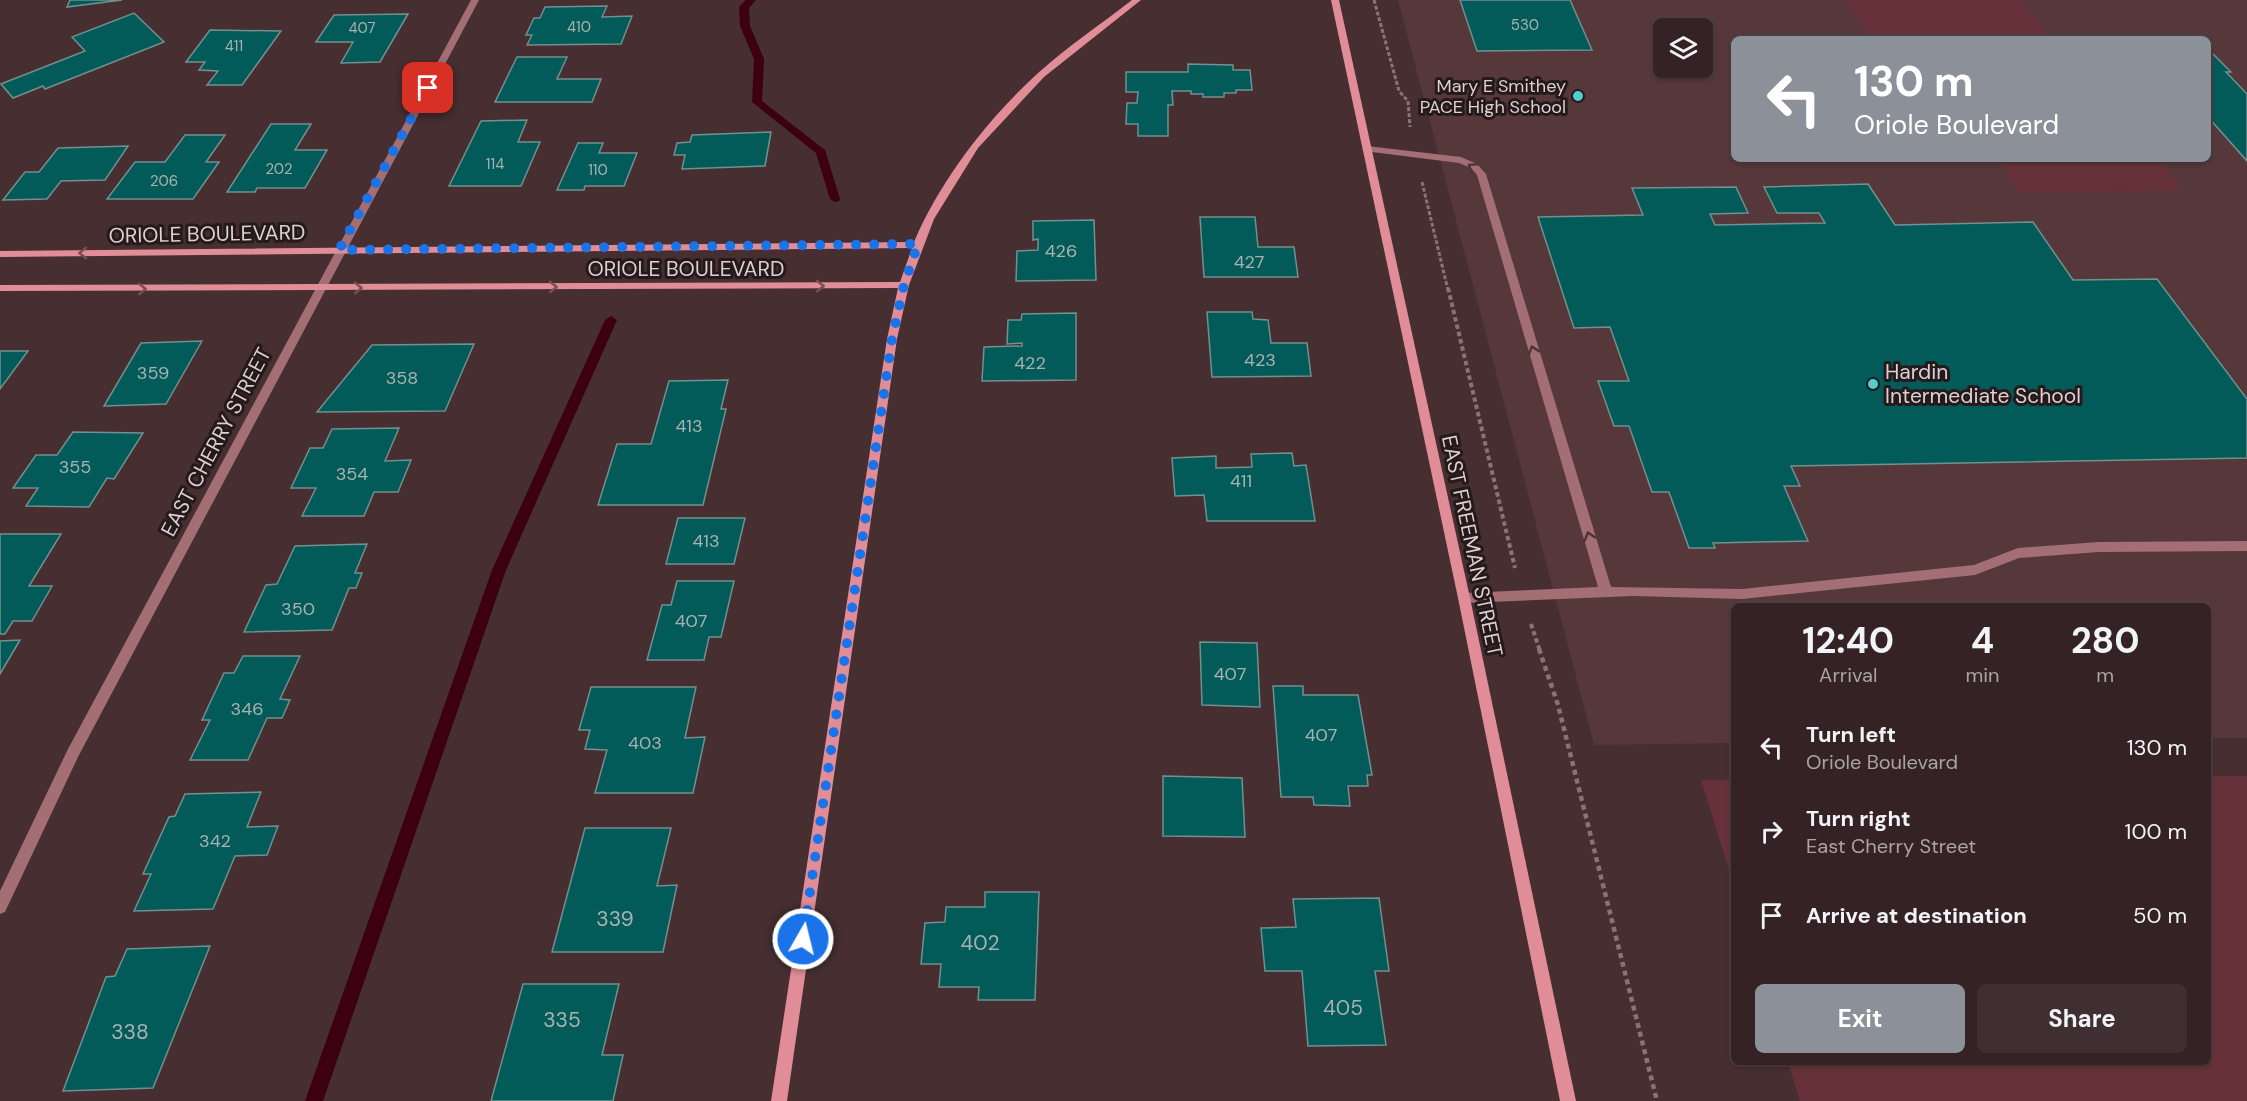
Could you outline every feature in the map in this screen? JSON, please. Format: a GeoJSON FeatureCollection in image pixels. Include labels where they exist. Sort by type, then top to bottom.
{"type":"FeatureCollection","features":[{"type":"Feature","properties":{"kind":"street","name":"EAST CHERRY STREET"},"geometry":{"type":"LineString","coordinates":[[0,907],[73,753],[339,250],[475,0]]}},
{"type":"Feature","properties":{"kind":"street"},"geometry":{"type":"LineString","coordinates":[[779,1101],[892,339],[904,285],[929,219],[974,146],[1041,75],[1137,0]]}},
{"type":"Feature","properties":{"kind":"street","name":"EAST FREEMAN STREET"},"geometry":{"type":"LineString","coordinates":[[1335,0],[1464,598],[1568,1101]]}},
{"type":"Feature","properties":{"kind":"street"},"geometry":{"type":"LineString","coordinates":[[1367,149],[1461,160],[1474,166],[1481,174],[1606,592]]}},
{"type":"Feature","properties":{"kind":"street","name":"ORIOLE BOULEVARD"},"geometry":{"type":"LineString","coordinates":[[0,254],[918,244]]}},
{"type":"Feature","properties":{"kind":"street","name":"ORIOLE BOULEVARD"},"geometry":{"type":"LineString","coordinates":[[0,288],[320,289],[904,285]]}},
{"type":"Feature","properties":{"kind":"street"},"geometry":{"type":"LineString","coordinates":[[1464,598],[1606,592],[1742,594],[1975,570],[2018,554],[2099,547],[2247,546]]}},
{"type":"Feature","properties":{"kind":"path"},"geometry":{"type":"LineString","coordinates":[[1374,0],[1399,91],[1408,101],[1416,155],[1522,595],[1545,672],[1558,705],[1657,1101]]}},
{"type":"Feature","properties":{"kind":"shaded area","name":"Hardin Intermediate School"},"geometry":{"type":"Polygon","coordinates":[[[1398,0],[2247,0],[2247,738],[2211,738],[2211,603],[1731,603],[1731,743],[1594,745],[1398,0]]]}},
{"type":"Feature","properties":{"kind":"shaded area"},"geometry":{"type":"Polygon","coordinates":[[[1845,0],[2019,0],[2049,36],[1870,36],[1845,0]]]}},
{"type":"Feature","properties":{"kind":"shaded area"},"geometry":{"type":"Polygon","coordinates":[[[2000,162],[2160,162],[2183,190],[2021,193],[2000,162]]]}},
{"type":"Feature","properties":{"kind":"shaded area"},"geometry":{"type":"Polygon","coordinates":[[[2211,776],[2247,776],[2247,1101],[1800,1101],[1789,1065],[2211,1065],[2211,776]]]}},
{"type":"Feature","properties":{"kind":"shaded area"},"geometry":{"type":"Polygon","coordinates":[[[1701,780],[1731,780],[1731,876],[1701,780]]]}},
{"type":"Feature","properties":{"kind":"building"},"geometry":{"type":"Polygon","coordinates":[[[70,0],[122,0],[67,7],[70,0]]]}},
{"type":"Feature","properties":{"kind":"building"},"geometry":{"type":"Polygon","coordinates":[[[1460,0],[1570,0],[1592,50],[1477,51],[1460,0]]]}},
{"type":"Feature","properties":{"kind":"building"},"geometry":{"type":"Polygon","coordinates":[[[607,6],[602,17],[632,16],[621,44],[527,45],[532,35],[526,35],[534,18],[540,18],[545,7],[607,6]]]}},
{"type":"Feature","properties":{"kind":"building"},"geometry":{"type":"Polygon","coordinates":[[[134,13],[164,42],[45,89],[43,86],[13,98],[1,84],[85,51],[72,37],[134,13]]]}},
{"type":"Feature","properties":{"kind":"building"},"geometry":{"type":"Polygon","coordinates":[[[408,14],[380,62],[341,63],[353,42],[316,42],[334,15],[408,14]]]}},
{"type":"Feature","properties":{"kind":"building"},"geometry":{"type":"Polygon","coordinates":[[[210,30],[281,31],[242,85],[207,85],[218,71],[199,70],[205,62],[186,62],[210,30]]]}},
{"type":"Feature","properties":{"kind":"building"},"geometry":{"type":"Polygon","coordinates":[[[2211,54],[2231,72],[2226,72],[2247,94],[2247,161],[2211,120],[2211,54]]]}},
{"type":"Feature","properties":{"kind":"building"},"geometry":{"type":"Polygon","coordinates":[[[517,57],[567,57],[557,79],[601,79],[592,102],[495,102],[517,57]]]}},
{"type":"Feature","properties":{"kind":"building"},"geometry":{"type":"Polygon","coordinates":[[[1188,64],[1233,65],[1233,70],[1250,70],[1252,90],[1224,93],[1224,97],[1203,97],[1203,94],[1191,94],[1191,91],[1172,91],[1173,105],[1168,105],[1168,136],[1138,136],[1138,124],[1126,124],[1127,103],[1137,103],[1138,92],[1126,92],[1126,72],[1188,72],[1188,64]]]}},
{"type":"Feature","properties":{"kind":"building"},"geometry":{"type":"Polygon","coordinates":[[[527,120],[518,142],[540,142],[521,186],[449,186],[481,121],[527,120]]]}},
{"type":"Feature","properties":{"kind":"building"},"geometry":{"type":"Polygon","coordinates":[[[271,124],[311,124],[295,150],[327,150],[305,188],[257,188],[255,192],[227,192],[271,124]]]}},
{"type":"Feature","properties":{"kind":"building"},"geometry":{"type":"Polygon","coordinates":[[[771,132],[765,166],[682,169],[685,155],[674,155],[677,143],[690,142],[692,135],[771,132]]]}},
{"type":"Feature","properties":{"kind":"building"},"geometry":{"type":"Polygon","coordinates":[[[185,135],[225,135],[206,162],[219,162],[193,199],[107,199],[135,162],[165,162],[185,135]]]}},
{"type":"Feature","properties":{"kind":"building"},"geometry":{"type":"Polygon","coordinates":[[[578,143],[603,143],[599,153],[637,153],[624,186],[585,186],[584,190],[557,190],[578,143]]]}},
{"type":"Feature","properties":{"kind":"building"},"geometry":{"type":"Polygon","coordinates":[[[128,146],[105,180],[61,181],[47,199],[3,200],[25,172],[39,172],[58,148],[128,146]]]}},
{"type":"Feature","properties":{"kind":"building"},"geometry":{"type":"Polygon","coordinates":[[[1868,184],[1895,225],[2033,222],[2073,280],[2157,279],[2247,399],[2247,458],[1791,466],[1800,486],[1784,486],[1808,541],[1713,543],[1715,548],[1689,548],[1669,492],[1652,492],[1629,426],[1614,426],[1598,381],[1629,381],[1610,327],[1574,328],[1538,217],[1643,215],[1632,188],[1736,187],[1748,213],[1710,214],[1715,225],[1825,223],[1819,213],[1777,213],[1764,187],[1868,184]]]}},
{"type":"Feature","properties":{"kind":"building"},"geometry":{"type":"Polygon","coordinates":[[[1200,217],[1255,217],[1258,247],[1294,247],[1298,277],[1204,277],[1200,217]]]}},
{"type":"Feature","properties":{"kind":"building"},"geometry":{"type":"Polygon","coordinates":[[[1094,220],[1096,280],[1016,281],[1017,251],[1038,250],[1038,239],[1033,240],[1033,221],[1094,220]]]}},
{"type":"Feature","properties":{"kind":"building"},"geometry":{"type":"Polygon","coordinates":[[[1207,312],[1252,312],[1253,319],[1268,320],[1271,343],[1307,343],[1311,376],[1212,377],[1207,312]]]}},
{"type":"Feature","properties":{"kind":"building"},"geometry":{"type":"Polygon","coordinates":[[[1076,313],[1076,380],[982,381],[984,347],[1022,346],[1022,343],[1007,344],[1008,320],[1021,320],[1022,314],[1076,313]]]}},
{"type":"Feature","properties":{"kind":"building"},"geometry":{"type":"Polygon","coordinates":[[[202,341],[166,404],[104,406],[141,343],[202,341]]]}},
{"type":"Feature","properties":{"kind":"building"},"geometry":{"type":"Polygon","coordinates":[[[474,344],[445,411],[317,412],[372,345],[474,344]]]}},
{"type":"Feature","properties":{"kind":"building"},"geometry":{"type":"Polygon","coordinates":[[[0,351],[28,351],[0,389],[0,351]]]}},
{"type":"Feature","properties":{"kind":"building"},"geometry":{"type":"Polygon","coordinates":[[[728,380],[721,409],[726,409],[703,505],[598,505],[617,444],[651,444],[669,381],[728,380]]]}},
{"type":"Feature","properties":{"kind":"building"},"geometry":{"type":"Polygon","coordinates":[[[399,428],[385,461],[411,460],[398,492],[374,492],[364,516],[302,516],[316,488],[291,488],[310,448],[323,448],[332,429],[399,428]]]}},
{"type":"Feature","properties":{"kind":"building"},"geometry":{"type":"Polygon","coordinates":[[[73,432],[143,433],[114,479],[107,478],[89,507],[26,506],[38,488],[13,488],[36,455],[57,455],[73,432]]]}},
{"type":"Feature","properties":{"kind":"building"},"geometry":{"type":"Polygon","coordinates":[[[1292,453],[1294,466],[1306,465],[1315,521],[1207,521],[1204,495],[1175,496],[1172,458],[1216,456],[1216,468],[1252,467],[1251,454],[1292,453]]]}},
{"type":"Feature","properties":{"kind":"building"},"geometry":{"type":"Polygon","coordinates":[[[678,518],[745,518],[734,564],[666,564],[678,518]]]}},
{"type":"Feature","properties":{"kind":"building"},"geometry":{"type":"Polygon","coordinates":[[[0,534],[61,534],[29,586],[52,586],[32,621],[13,621],[5,634],[0,634],[0,534]]]}},
{"type":"Feature","properties":{"kind":"building"},"geometry":{"type":"Polygon","coordinates":[[[367,544],[355,573],[362,573],[356,588],[349,588],[332,630],[244,632],[266,585],[277,584],[295,546],[367,544]]]}},
{"type":"Feature","properties":{"kind":"building"},"geometry":{"type":"Polygon","coordinates":[[[677,581],[734,581],[721,637],[709,637],[704,660],[647,660],[662,605],[671,605],[677,581]]]}},
{"type":"Feature","properties":{"kind":"building"},"geometry":{"type":"Polygon","coordinates":[[[20,640],[0,674],[0,641],[20,640]]]}},
{"type":"Feature","properties":{"kind":"building"},"geometry":{"type":"Polygon","coordinates":[[[1200,642],[1257,643],[1260,707],[1202,705],[1200,642]]]}},
{"type":"Feature","properties":{"kind":"building"},"geometry":{"type":"Polygon","coordinates":[[[243,656],[300,656],[280,699],[290,700],[282,718],[267,718],[248,760],[190,760],[210,720],[202,720],[224,673],[234,673],[243,656]]]}},
{"type":"Feature","properties":{"kind":"building"},"geometry":{"type":"Polygon","coordinates":[[[1273,686],[1303,686],[1303,695],[1358,695],[1372,775],[1367,775],[1368,786],[1348,786],[1350,806],[1314,805],[1313,797],[1281,797],[1273,686]]]}},
{"type":"Feature","properties":{"kind":"building"},"geometry":{"type":"Polygon","coordinates":[[[591,687],[696,687],[685,738],[705,737],[693,793],[595,793],[607,750],[585,749],[590,730],[579,730],[591,687]]]}},
{"type":"Feature","properties":{"kind":"building"},"geometry":{"type":"Polygon","coordinates":[[[1163,776],[1242,778],[1245,837],[1163,836],[1163,776]]]}},
{"type":"Feature","properties":{"kind":"building"},"geometry":{"type":"Polygon","coordinates":[[[261,792],[247,827],[278,826],[267,855],[235,856],[213,909],[134,911],[151,874],[143,874],[169,817],[175,816],[185,794],[261,792]]]}},
{"type":"Feature","properties":{"kind":"building"},"geometry":{"type":"Polygon","coordinates":[[[585,828],[671,828],[657,886],[677,885],[663,952],[552,952],[585,828]]]}},
{"type":"Feature","properties":{"kind":"building"},"geometry":{"type":"Polygon","coordinates":[[[985,892],[1039,892],[1035,1000],[978,1000],[979,987],[939,987],[941,964],[921,964],[925,923],[945,922],[946,907],[985,907],[985,892]]]}},
{"type":"Feature","properties":{"kind":"building"},"geometry":{"type":"Polygon","coordinates":[[[1379,898],[1389,971],[1375,971],[1386,1045],[1308,1046],[1302,971],[1265,971],[1261,928],[1296,927],[1293,899],[1379,898]]]}},
{"type":"Feature","properties":{"kind":"building"},"geometry":{"type":"Polygon","coordinates":[[[210,946],[153,1088],[63,1091],[106,977],[115,976],[127,949],[210,946]]]}},
{"type":"Feature","properties":{"kind":"building"},"geometry":{"type":"Polygon","coordinates":[[[523,984],[619,984],[602,1055],[623,1055],[613,1101],[491,1101],[523,984]]]}},
{"type":"Feature","properties":{"kind":"waterway"},"geometry":{"type":"LineString","coordinates":[[751,0],[744,7],[745,26],[759,59],[757,102],[821,152],[835,199]]}},
{"type":"Feature","properties":{"kind":"waterway"},"geometry":{"type":"LineString","coordinates":[[314,1101],[499,570],[611,320]]}},
{"type":"Feature","properties":{"kind":"place","name":"Mary E Smithey PACE High School"},"geometry":{"type":"Point","coordinates":[1578,96]}},
{"type":"Feature","properties":{"kind":"place","name":"Hardin Intermediate School"},"geometry":{"type":"Point","coordinates":[1873,384]}},
{"type":"Feature","properties":{"kind":"route"},"geometry":{"type":"LineString","coordinates":[[428,88],[339,250],[918,244],[904,285],[892,339],[803,939]]}}]}
